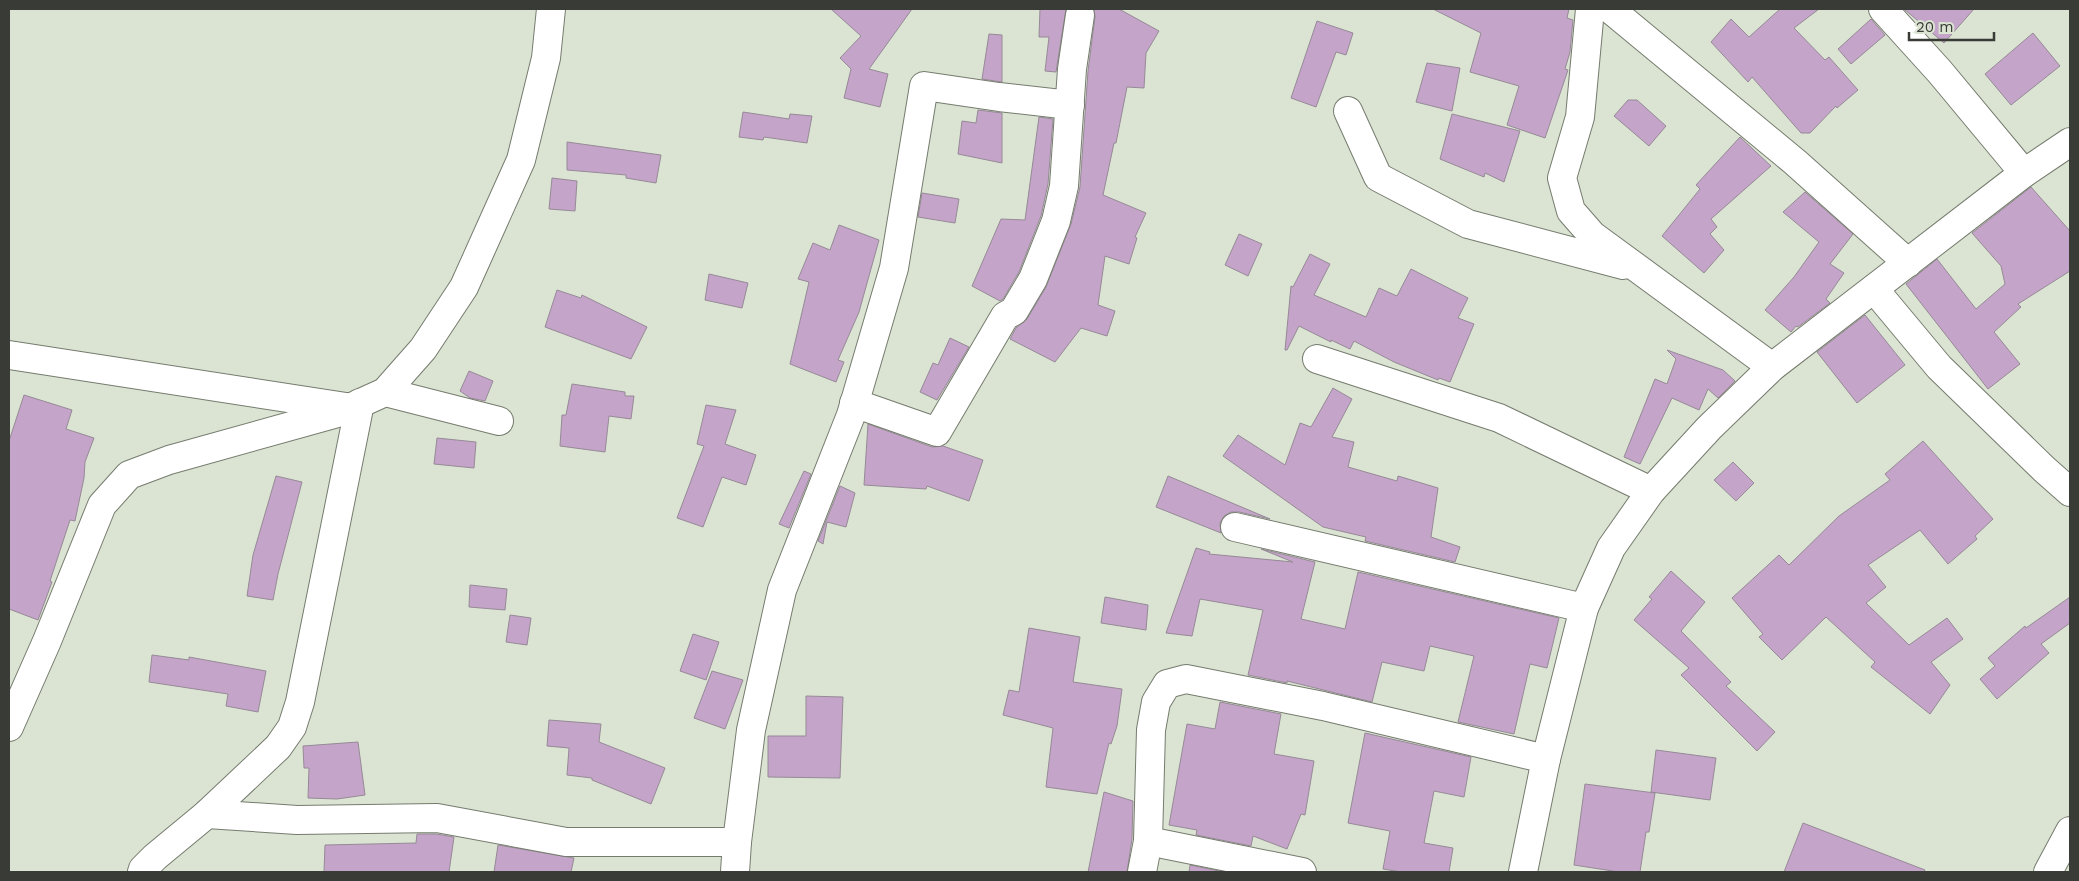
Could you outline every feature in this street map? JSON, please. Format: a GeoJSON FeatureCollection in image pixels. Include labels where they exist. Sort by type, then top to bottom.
{"type":"FeatureCollection","features":[{"type":"Feature","properties":{"kind":"street"},"geometry":{"type":"LineString","coordinates":[[9,727],[102,505],[129,474],[169,460],[275,432],[341,412],[385,392],[423,349],[464,287],[521,160],[546,58],[551,9]]}},
{"type":"Feature","properties":{"kind":"street"},"geometry":{"type":"LineString","coordinates":[[1590,9],[1580,117],[1562,178],[1571,211],[1592,235],[1772,366]]}},
{"type":"Feature","properties":{"kind":"street"},"geometry":{"type":"LineString","coordinates":[[1610,9],[1795,162],[1908,263]]}},
{"type":"Feature","properties":{"kind":"street"},"geometry":{"type":"LineString","coordinates":[[1882,9],[1940,72],[2024,172]]}},
{"type":"Feature","properties":{"kind":"street"},"geometry":{"type":"LineString","coordinates":[[854,403],[937,432],[1005,316],[1014,310],[1033,279],[1056,222],[1064,186],[1072,70],[1080,15]]}},
{"type":"Feature","properties":{"kind":"street"},"geometry":{"type":"LineString","coordinates":[[735,872],[751,730],[782,590],[854,403],[894,268],[924,86],[1070,105]]}},
{"type":"Feature","properties":{"kind":"street"},"geometry":{"type":"LineString","coordinates":[[1348,110],[1378,177],[1468,224],[1637,269]]}},
{"type":"Feature","properties":{"kind":"street"},"geometry":{"type":"LineString","coordinates":[[1523,872],[1546,759],[1584,608],[1610,548],[1651,491],[1709,428],[1772,366],[2024,172],[2070,142]]}},
{"type":"Feature","properties":{"kind":"street"},"geometry":{"type":"LineString","coordinates":[[1874,289],[1939,367],[2070,492]]}},
{"type":"Feature","properties":{"kind":"street"},"geometry":{"type":"LineString","coordinates":[[9,355],[355,406]]}},
{"type":"Feature","properties":{"kind":"street"},"geometry":{"type":"LineString","coordinates":[[1317,359],[1498,418],[1651,491]]}},
{"type":"Feature","properties":{"kind":"street"},"geometry":{"type":"LineString","coordinates":[[385,392],[499,421]]}},
{"type":"Feature","properties":{"kind":"street"},"geometry":{"type":"LineString","coordinates":[[142,872],[155,857],[207,814],[278,747],[292,727],[300,702],[355,406]]}},
{"type":"Feature","properties":{"kind":"street"},"geometry":{"type":"LineString","coordinates":[[1235,527],[1584,608]]}},
{"type":"Feature","properties":{"kind":"street"},"geometry":{"type":"LineString","coordinates":[[1142,872],[1148,841],[1152,730],[1156,702],[1167,684],[1186,680],[1323,706],[1546,759]]}},
{"type":"Feature","properties":{"kind":"street"},"geometry":{"type":"LineString","coordinates":[[207,814],[297,820],[437,818],[566,842],[737,842]]}},
{"type":"Feature","properties":{"kind":"street"},"geometry":{"type":"LineString","coordinates":[[2048,872],[2070,831]]}},
{"type":"Feature","properties":{"kind":"street"},"geometry":{"type":"LineString","coordinates":[[1148,841],[1302,872]]}},
{"type":"Feature","properties":{"kind":"building"},"geometry":{"type":"Polygon","coordinates":[[[831,9],[912,9],[869,69],[888,74],[880,107],[844,98],[851,69],[840,58],[861,36],[831,9]]]}},
{"type":"Feature","properties":{"kind":"building"},"geometry":{"type":"Polygon","coordinates":[[[1040,9],[1066,9],[1056,72],[1045,71],[1049,37],[1039,37],[1040,9]]]}},
{"type":"Feature","properties":{"kind":"building"},"geometry":{"type":"Polygon","coordinates":[[[1094,9],[1119,9],[1159,31],[1146,53],[1144,88],[1127,87],[1103,195],[1146,213],[1135,237],[1137,238],[1129,264],[1105,256],[1098,305],[1115,311],[1107,336],[1081,328],[1055,362],[1010,339],[1016,328],[1027,319],[1046,287],[1071,224],[1080,187],[1088,71],[1095,17],[1094,9]]]}},
{"type":"Feature","properties":{"kind":"building"},"geometry":{"type":"Polygon","coordinates":[[[1433,9],[1569,9],[1567,18],[1573,20],[1570,52],[1565,69],[1568,70],[1545,138],[1507,125],[1519,86],[1470,72],[1481,33],[1433,9]]]}},
{"type":"Feature","properties":{"kind":"building"},"geometry":{"type":"Polygon","coordinates":[[[1780,9],[1819,9],[1794,28],[1825,60],[1829,57],[1858,90],[1837,108],[1836,106],[1810,133],[1801,133],[1752,77],[1748,82],[1711,42],[1731,19],[1749,37],[1780,9]]]}},
{"type":"Feature","properties":{"kind":"building"},"geometry":{"type":"Polygon","coordinates":[[[1904,9],[1974,9],[1944,43],[1904,9]]]}},
{"type":"Feature","properties":{"kind":"building"},"geometry":{"type":"Polygon","coordinates":[[[1871,19],[1885,35],[1851,64],[1838,49],[1871,19]]]}},
{"type":"Feature","properties":{"kind":"building"},"geometry":{"type":"Polygon","coordinates":[[[1317,21],[1353,33],[1346,55],[1336,52],[1316,107],[1291,98],[1317,21]]]}},
{"type":"Feature","properties":{"kind":"building"},"geometry":{"type":"Polygon","coordinates":[[[2033,33],[2060,66],[2011,105],[1985,74],[2033,33]]]}},
{"type":"Feature","properties":{"kind":"building"},"geometry":{"type":"Polygon","coordinates":[[[989,34],[1002,35],[1002,82],[982,79],[989,34]]]}},
{"type":"Feature","properties":{"kind":"building"},"geometry":{"type":"Polygon","coordinates":[[[1427,63],[1460,68],[1452,111],[1416,102],[1427,63]]]}},
{"type":"Feature","properties":{"kind":"building"},"geometry":{"type":"Polygon","coordinates":[[[1628,100],[1637,100],[1666,126],[1649,146],[1614,116],[1628,100]]]}},
{"type":"Feature","properties":{"kind":"building"},"geometry":{"type":"Polygon","coordinates":[[[978,110],[1002,113],[1002,163],[958,154],[962,121],[976,123],[978,110]]]}},
{"type":"Feature","properties":{"kind":"building"},"geometry":{"type":"Polygon","coordinates":[[[743,112],[789,119],[790,114],[812,116],[807,143],[764,137],[763,140],[739,137],[743,112]]]}},
{"type":"Feature","properties":{"kind":"building"},"geometry":{"type":"Polygon","coordinates":[[[1452,114],[1520,131],[1504,182],[1485,173],[1484,177],[1440,159],[1452,114]]]}},
{"type":"Feature","properties":{"kind":"building"},"geometry":{"type":"Polygon","coordinates":[[[1039,117],[1053,119],[1048,184],[1041,216],[1019,272],[1000,301],[972,286],[1001,219],[1025,220],[1039,117]]]}},
{"type":"Feature","properties":{"kind":"building"},"geometry":{"type":"Polygon","coordinates":[[[1740,137],[1771,166],[1711,219],[1717,227],[1710,234],[1724,250],[1704,273],[1662,236],[1700,189],[1696,185],[1740,137]]]}},
{"type":"Feature","properties":{"kind":"building"},"geometry":{"type":"Polygon","coordinates":[[[567,142],[661,155],[656,183],[626,178],[626,175],[567,170],[567,142]]]}},
{"type":"Feature","properties":{"kind":"building"},"geometry":{"type":"Polygon","coordinates":[[[552,178],[577,181],[575,211],[549,209],[552,178]]]}},
{"type":"Feature","properties":{"kind":"building"},"geometry":{"type":"Polygon","coordinates":[[[2031,187],[2070,231],[2070,271],[2018,304],[2021,307],[1994,332],[2020,364],[1988,389],[1906,284],[1937,259],[1976,309],[2005,284],[2001,266],[1972,233],[2031,187]]]}},
{"type":"Feature","properties":{"kind":"building"},"geometry":{"type":"Polygon","coordinates":[[[1805,192],[1853,234],[1830,264],[1844,273],[1826,299],[1830,303],[1798,327],[1796,326],[1791,332],[1765,310],[1794,277],[1819,242],[1783,212],[1805,192]]]}},
{"type":"Feature","properties":{"kind":"building"},"geometry":{"type":"Polygon","coordinates":[[[922,193],[959,199],[955,223],[918,217],[922,193]]]}},
{"type":"Feature","properties":{"kind":"building"},"geometry":{"type":"Polygon","coordinates":[[[839,225],[879,240],[859,312],[838,360],[844,362],[836,382],[790,364],[809,282],[798,279],[813,243],[830,250],[839,225]]]}},
{"type":"Feature","properties":{"kind":"building"},"geometry":{"type":"Polygon","coordinates":[[[1239,234],[1262,244],[1248,276],[1225,265],[1239,234]]]}},
{"type":"Feature","properties":{"kind":"building"},"geometry":{"type":"Polygon","coordinates":[[[1310,254],[1330,264],[1314,295],[1366,317],[1379,288],[1397,296],[1411,269],[1468,298],[1458,318],[1474,324],[1450,382],[1439,378],[1438,380],[1394,362],[1354,341],[1350,349],[1299,326],[1287,350],[1285,350],[1291,286],[1293,287],[1310,254]]]}},
{"type":"Feature","properties":{"kind":"building"},"geometry":{"type":"Polygon","coordinates":[[[709,274],[748,283],[742,308],[705,300],[709,274]]]}},
{"type":"Feature","properties":{"kind":"building"},"geometry":{"type":"Polygon","coordinates":[[[557,290],[581,298],[582,295],[647,327],[631,359],[545,327],[557,290]]]}},
{"type":"Feature","properties":{"kind":"building"},"geometry":{"type":"Polygon","coordinates":[[[1865,315],[1905,365],[1857,403],[1817,352],[1865,315]]]}},
{"type":"Feature","properties":{"kind":"building"},"geometry":{"type":"Polygon","coordinates":[[[950,338],[969,347],[937,400],[920,392],[933,363],[938,365],[950,338]]]}},
{"type":"Feature","properties":{"kind":"building"},"geometry":{"type":"Polygon","coordinates":[[[1667,350],[1723,370],[1735,381],[1718,398],[1708,389],[1699,410],[1672,398],[1640,464],[1624,457],[1655,379],[1667,384],[1676,359],[1667,350]]]}},
{"type":"Feature","properties":{"kind":"building"},"geometry":{"type":"Polygon","coordinates":[[[469,371],[493,381],[485,401],[470,398],[460,391],[469,371]]]}},
{"type":"Feature","properties":{"kind":"building"},"geometry":{"type":"Polygon","coordinates":[[[572,384],[625,392],[625,396],[634,396],[631,419],[609,416],[605,452],[560,446],[562,415],[566,415],[572,384]]]}},
{"type":"Feature","properties":{"kind":"building"},"geometry":{"type":"Polygon","coordinates":[[[1333,388],[1352,399],[1332,437],[1354,442],[1348,467],[1397,481],[1398,476],[1438,488],[1431,537],[1460,547],[1455,562],[1365,541],[1366,537],[1323,527],[1223,456],[1238,435],[1285,465],[1300,423],[1311,427],[1333,388]]]}},
{"type":"Feature","properties":{"kind":"building"},"geometry":{"type":"Polygon","coordinates":[[[24,395],[72,410],[66,429],[94,438],[85,462],[84,478],[75,521],[70,520],[50,581],[52,582],[38,620],[9,609],[9,441],[24,395]]]}},
{"type":"Feature","properties":{"kind":"building"},"geometry":{"type":"Polygon","coordinates":[[[706,405],[736,410],[725,444],[756,455],[746,485],[722,477],[703,527],[677,518],[704,446],[697,444],[706,405]]]}},
{"type":"Feature","properties":{"kind":"building"},"geometry":{"type":"Polygon","coordinates":[[[868,424],[932,447],[943,446],[983,460],[969,501],[927,486],[926,489],[864,485],[868,424]]]}},
{"type":"Feature","properties":{"kind":"building"},"geometry":{"type":"Polygon","coordinates":[[[437,438],[476,442],[474,468],[434,464],[437,438]]]}},
{"type":"Feature","properties":{"kind":"building"},"geometry":{"type":"Polygon","coordinates":[[[1923,441],[1993,519],[1975,536],[1977,539],[1948,564],[1920,530],[1868,565],[1886,587],[1866,603],[1909,645],[1947,618],[1963,639],[1931,662],[1950,685],[1930,714],[1871,667],[1875,662],[1826,617],[1782,660],[1759,637],[1763,634],[1732,598],[1779,555],[1789,565],[1839,516],[1890,480],[1885,474],[1923,441]]]}},
{"type":"Feature","properties":{"kind":"building"},"geometry":{"type":"Polygon","coordinates":[[[1733,462],[1754,483],[1736,501],[1714,480],[1733,462]]]}},
{"type":"Feature","properties":{"kind":"building"},"geometry":{"type":"Polygon","coordinates":[[[804,471],[811,474],[789,528],[779,524],[804,471]]]}},
{"type":"Feature","properties":{"kind":"building"},"geometry":{"type":"Polygon","coordinates":[[[276,476],[302,482],[273,600],[247,596],[253,555],[276,476]]]}},
{"type":"Feature","properties":{"kind":"building"},"geometry":{"type":"Polygon","coordinates":[[[1168,476],[1270,519],[1231,512],[1224,516],[1220,523],[1221,533],[1156,507],[1168,476]]]}},
{"type":"Feature","properties":{"kind":"building"},"geometry":{"type":"Polygon","coordinates":[[[840,486],[855,493],[846,527],[827,522],[823,544],[818,541],[840,486]]]}},
{"type":"Feature","properties":{"kind":"building"},"geometry":{"type":"Polygon","coordinates":[[[1196,548],[1210,552],[1209,554],[1293,562],[1261,549],[1315,562],[1301,619],[1345,629],[1358,572],[1559,618],[1547,668],[1530,664],[1514,734],[1458,722],[1474,656],[1430,646],[1424,671],[1382,662],[1372,702],[1287,681],[1287,683],[1248,675],[1263,610],[1200,599],[1192,636],[1166,633],[1196,548]]]}},
{"type":"Feature","properties":{"kind":"building"},"geometry":{"type":"Polygon","coordinates":[[[1671,571],[1705,602],[1681,631],[1731,682],[1726,686],[1775,732],[1757,751],[1681,675],[1689,668],[1634,620],[1652,599],[1649,597],[1671,571]]]}},
{"type":"Feature","properties":{"kind":"building"},"geometry":{"type":"Polygon","coordinates":[[[470,585],[507,589],[505,610],[469,607],[470,585]]]}},
{"type":"Feature","properties":{"kind":"building"},"geometry":{"type":"Polygon","coordinates":[[[1105,597],[1148,605],[1146,630],[1101,623],[1105,597]]]}},
{"type":"Feature","properties":{"kind":"building"},"geometry":{"type":"Polygon","coordinates":[[[2070,597],[2070,623],[2041,644],[2049,653],[1997,699],[1980,679],[1995,666],[1988,658],[2025,626],[2026,628],[2070,597]]]}},
{"type":"Feature","properties":{"kind":"building"},"geometry":{"type":"Polygon","coordinates":[[[510,615],[531,618],[527,645],[506,642],[510,615]]]}},
{"type":"Feature","properties":{"kind":"building"},"geometry":{"type":"Polygon","coordinates":[[[1029,628],[1080,637],[1073,682],[1122,689],[1117,726],[1111,744],[1109,743],[1097,794],[1046,787],[1053,728],[1003,715],[1009,690],[1019,692],[1029,628]]]}},
{"type":"Feature","properties":{"kind":"building"},"geometry":{"type":"Polygon","coordinates":[[[693,634],[719,642],[706,680],[680,671],[693,634]]]}},
{"type":"Feature","properties":{"kind":"building"},"geometry":{"type":"Polygon","coordinates":[[[152,655],[189,660],[189,657],[266,671],[258,712],[226,706],[228,694],[149,682],[152,655]]]}},
{"type":"Feature","properties":{"kind":"building"},"geometry":{"type":"Polygon","coordinates":[[[712,671],[743,680],[725,729],[694,718],[712,671]]]}},
{"type":"Feature","properties":{"kind":"building"},"geometry":{"type":"Polygon","coordinates":[[[806,696],[843,697],[840,778],[768,777],[768,736],[806,736],[806,696]]]}},
{"type":"Feature","properties":{"kind":"building"},"geometry":{"type":"Polygon","coordinates":[[[1220,702],[1281,714],[1274,754],[1314,761],[1305,815],[1301,814],[1287,849],[1253,836],[1251,846],[1196,835],[1197,830],[1169,825],[1187,724],[1215,729],[1220,702]]]}},
{"type":"Feature","properties":{"kind":"building"},"geometry":{"type":"Polygon","coordinates":[[[549,720],[601,724],[599,742],[665,768],[651,804],[592,780],[592,778],[567,775],[569,748],[547,746],[549,720]]]}},
{"type":"Feature","properties":{"kind":"building"},"geometry":{"type":"Polygon","coordinates":[[[1365,733],[1471,757],[1464,797],[1434,791],[1424,843],[1453,848],[1449,872],[1401,872],[1383,869],[1390,831],[1348,823],[1365,733]]]}},
{"type":"Feature","properties":{"kind":"building"},"geometry":{"type":"Polygon","coordinates":[[[358,742],[365,795],[337,799],[308,798],[309,768],[304,768],[303,746],[358,742]]]}},
{"type":"Feature","properties":{"kind":"building"},"geometry":{"type":"Polygon","coordinates":[[[1656,750],[1716,758],[1710,800],[1651,792],[1656,750]]]}},
{"type":"Feature","properties":{"kind":"building"},"geometry":{"type":"Polygon","coordinates":[[[1585,784],[1655,793],[1649,832],[1646,832],[1640,872],[1619,872],[1574,865],[1585,784]]]}},
{"type":"Feature","properties":{"kind":"building"},"geometry":{"type":"Polygon","coordinates":[[[1104,792],[1133,801],[1132,839],[1127,872],[1088,872],[1104,792]]]}},
{"type":"Feature","properties":{"kind":"building"},"geometry":{"type":"Polygon","coordinates":[[[1803,823],[1925,870],[1924,872],[1784,872],[1803,823]]]}},
{"type":"Feature","properties":{"kind":"building"},"geometry":{"type":"Polygon","coordinates":[[[417,834],[436,834],[454,837],[449,872],[324,872],[325,845],[416,843],[417,834]]]}},
{"type":"Feature","properties":{"kind":"building"},"geometry":{"type":"Polygon","coordinates":[[[498,845],[574,858],[571,872],[494,872],[498,845]]]}},
{"type":"Feature","properties":{"kind":"building"},"geometry":{"type":"Polygon","coordinates":[[[1190,865],[1224,872],[1189,872],[1190,865]]]}}]}
